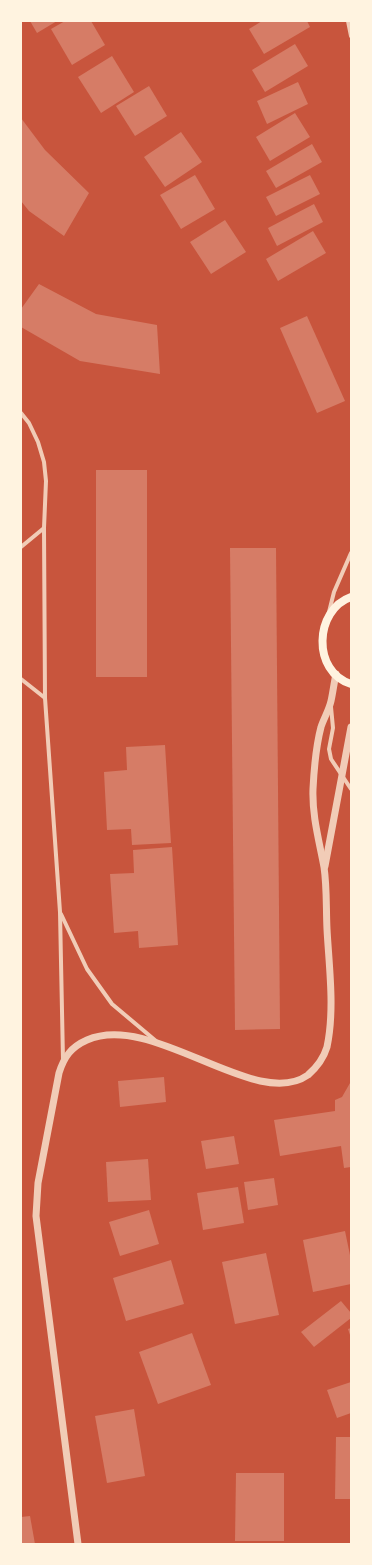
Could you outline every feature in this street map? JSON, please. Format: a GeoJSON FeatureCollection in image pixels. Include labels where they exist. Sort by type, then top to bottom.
{"type":"FeatureCollection","features":[{"type":"Feature","properties":{"kind":"main road"},"geometry":{"type":"LineString","coordinates":[[351,597],[337,606],[329,615],[324,626],[322,639],[326,658],[336,674],[351,684]]}},
{"type":"Feature","properties":{"kind":"street"},"geometry":{"type":"LineString","coordinates":[[348,21],[351,36]]}},
{"type":"Feature","properties":{"kind":"street"},"geometry":{"type":"LineString","coordinates":[[21,413],[29,423],[35,436],[44,462],[46,481],[44,528],[45,698],[60,912],[63,1060],[55,1090],[38,1183],[36,1216],[78,1544]]}},
{"type":"Feature","properties":{"kind":"street"},"geometry":{"type":"LineString","coordinates":[[21,547],[44,528]]}},
{"type":"Feature","properties":{"kind":"street"},"geometry":{"type":"LineString","coordinates":[[329,615],[334,592],[351,553]]}},
{"type":"Feature","properties":{"kind":"street"},"geometry":{"type":"LineString","coordinates":[[63,1060],[71,1049],[80,1043],[106,1035],[134,1036],[264,1082],[288,1083],[308,1075],[322,1059],[326,1049],[330,1027],[324,868],[315,829],[313,786],[322,727],[331,703],[336,674]]}},
{"type":"Feature","properties":{"kind":"street"},"geometry":{"type":"LineString","coordinates":[[21,679],[45,698]]}},
{"type":"Feature","properties":{"kind":"street"},"geometry":{"type":"LineString","coordinates":[[331,703],[332,728],[329,749],[331,759],[351,789]]}},
{"type":"Feature","properties":{"kind":"street"},"geometry":{"type":"LineString","coordinates":[[324,868],[343,776],[351,727]]}},
{"type":"Feature","properties":{"kind":"street"},"geometry":{"type":"LineString","coordinates":[[60,912],[87,969],[112,1004],[159,1044]]}},
{"type":"Feature","properties":{"kind":"building"},"geometry":{"type":"Polygon","coordinates":[[[30,21],[57,21],[37,33],[30,21]]]}},
{"type":"Feature","properties":{"kind":"building"},"geometry":{"type":"Polygon","coordinates":[[[65,21],[91,21],[105,45],[72,65],[51,29],[65,21]]]}},
{"type":"Feature","properties":{"kind":"building"},"geometry":{"type":"Polygon","coordinates":[[[262,21],[307,21],[310,27],[264,54],[249,29],[262,21]]]}},
{"type":"Feature","properties":{"kind":"building"},"geometry":{"type":"Polygon","coordinates":[[[295,44],[308,66],[265,92],[252,70],[295,44]]]}},
{"type":"Feature","properties":{"kind":"building"},"geometry":{"type":"Polygon","coordinates":[[[112,56],[134,92],[101,113],[78,77],[112,56]]]}},
{"type":"Feature","properties":{"kind":"building"},"geometry":{"type":"Polygon","coordinates":[[[298,82],[308,104],[267,124],[257,101],[298,82]]]}},
{"type":"Feature","properties":{"kind":"building"},"geometry":{"type":"Polygon","coordinates":[[[149,86],[167,116],[135,136],[116,106],[149,86]]]}},
{"type":"Feature","properties":{"kind":"building"},"geometry":{"type":"Polygon","coordinates":[[[295,113],[310,137],[270,161],[256,137],[295,113]]]}},
{"type":"Feature","properties":{"kind":"building"},"geometry":{"type":"Polygon","coordinates":[[[21,118],[45,150],[89,193],[64,236],[29,211],[21,201],[21,118]]]}},
{"type":"Feature","properties":{"kind":"building"},"geometry":{"type":"Polygon","coordinates":[[[181,132],[202,162],[165,187],[144,157],[181,132]]]}},
{"type":"Feature","properties":{"kind":"building"},"geometry":{"type":"Polygon","coordinates":[[[312,144],[322,162],[276,188],[266,171],[312,144]]]}},
{"type":"Feature","properties":{"kind":"building"},"geometry":{"type":"Polygon","coordinates":[[[195,175],[215,209],[181,229],[160,195],[195,175]]]}},
{"type":"Feature","properties":{"kind":"building"},"geometry":{"type":"Polygon","coordinates":[[[310,175],[320,194],[276,216],[266,197],[310,175]]]}},
{"type":"Feature","properties":{"kind":"building"},"geometry":{"type":"Polygon","coordinates":[[[314,204],[323,222],[277,246],[268,228],[314,204]]]}},
{"type":"Feature","properties":{"kind":"building"},"geometry":{"type":"Polygon","coordinates":[[[225,220],[246,252],[211,274],[190,242],[225,220]]]}},
{"type":"Feature","properties":{"kind":"building"},"geometry":{"type":"Polygon","coordinates":[[[313,231],[326,253],[278,281],[266,259],[313,231]]]}},
{"type":"Feature","properties":{"kind":"building"},"geometry":{"type":"Polygon","coordinates":[[[39,284],[96,314],[157,325],[160,374],[80,361],[21,327],[21,309],[39,284]]]}},
{"type":"Feature","properties":{"kind":"building"},"geometry":{"type":"Polygon","coordinates":[[[307,316],[345,401],[317,413],[280,328],[307,316]]]}},
{"type":"Feature","properties":{"kind":"building"},"geometry":{"type":"Polygon","coordinates":[[[96,470],[147,470],[147,677],[96,677],[96,470]]]}},
{"type":"Feature","properties":{"kind":"building"},"geometry":{"type":"Polygon","coordinates":[[[230,548],[276,548],[280,1029],[235,1030],[230,548]]]}},
{"type":"Feature","properties":{"kind":"building"},"geometry":{"type":"Polygon","coordinates":[[[165,745],[171,843],[132,845],[131,829],[107,830],[104,772],[127,770],[126,747],[165,745]]]}},
{"type":"Feature","properties":{"kind":"building"},"geometry":{"type":"Polygon","coordinates":[[[172,847],[178,945],[139,948],[138,931],[114,933],[110,874],[134,873],[133,850],[172,847]]]}},
{"type":"Feature","properties":{"kind":"building"},"geometry":{"type":"Polygon","coordinates":[[[164,1077],[166,1102],[120,1107],[118,1081],[164,1077]]]}},
{"type":"Feature","properties":{"kind":"building"},"geometry":{"type":"Polygon","coordinates":[[[350,1083],[351,1167],[344,1168],[341,1146],[280,1156],[274,1120],[335,1111],[335,1100],[342,1097],[350,1083]]]}},
{"type":"Feature","properties":{"kind":"building"},"geometry":{"type":"Polygon","coordinates":[[[234,1136],[239,1164],[206,1169],[201,1141],[234,1136]]]}},
{"type":"Feature","properties":{"kind":"building"},"geometry":{"type":"Polygon","coordinates":[[[148,1159],[151,1200],[108,1202],[106,1162],[148,1159]]]}},
{"type":"Feature","properties":{"kind":"building"},"geometry":{"type":"Polygon","coordinates":[[[274,1178],[278,1205],[248,1210],[244,1182],[274,1178]]]}},
{"type":"Feature","properties":{"kind":"building"},"geometry":{"type":"Polygon","coordinates":[[[238,1187],[244,1223],[203,1230],[197,1193],[238,1187]]]}},
{"type":"Feature","properties":{"kind":"building"},"geometry":{"type":"Polygon","coordinates":[[[149,1210],[159,1244],[120,1256],[109,1222],[149,1210]]]}},
{"type":"Feature","properties":{"kind":"building"},"geometry":{"type":"Polygon","coordinates":[[[345,1231],[351,1260],[351,1284],[313,1292],[303,1240],[345,1231]]]}},
{"type":"Feature","properties":{"kind":"building"},"geometry":{"type":"Polygon","coordinates":[[[266,1253],[279,1315],[235,1324],[222,1262],[266,1253]]]}},
{"type":"Feature","properties":{"kind":"building"},"geometry":{"type":"Polygon","coordinates":[[[171,1260],[184,1304],[126,1321],[113,1278],[171,1260]]]}},
{"type":"Feature","properties":{"kind":"building"},"geometry":{"type":"Polygon","coordinates":[[[341,1301],[351,1313],[351,1318],[314,1347],[301,1332],[341,1301]]]}},
{"type":"Feature","properties":{"kind":"building"},"geometry":{"type":"Polygon","coordinates":[[[351,1328],[351,1338],[348,1329],[351,1328]]]}},
{"type":"Feature","properties":{"kind":"building"},"geometry":{"type":"Polygon","coordinates":[[[192,1333],[211,1385],[158,1404],[139,1352],[192,1333]]]}},
{"type":"Feature","properties":{"kind":"building"},"geometry":{"type":"Polygon","coordinates":[[[351,1382],[351,1413],[337,1418],[327,1390],[351,1382]]]}},
{"type":"Feature","properties":{"kind":"building"},"geometry":{"type":"Polygon","coordinates":[[[134,1409],[145,1476],[107,1483],[95,1416],[134,1409]]]}},
{"type":"Feature","properties":{"kind":"building"},"geometry":{"type":"Polygon","coordinates":[[[336,1437],[351,1437],[351,1499],[335,1499],[336,1437]]]}},
{"type":"Feature","properties":{"kind":"building"},"geometry":{"type":"Polygon","coordinates":[[[236,1473],[284,1473],[284,1541],[235,1541],[236,1473]]]}},
{"type":"Feature","properties":{"kind":"building"},"geometry":{"type":"Polygon","coordinates":[[[30,1516],[35,1544],[21,1544],[21,1517],[30,1516]]]}}]}
